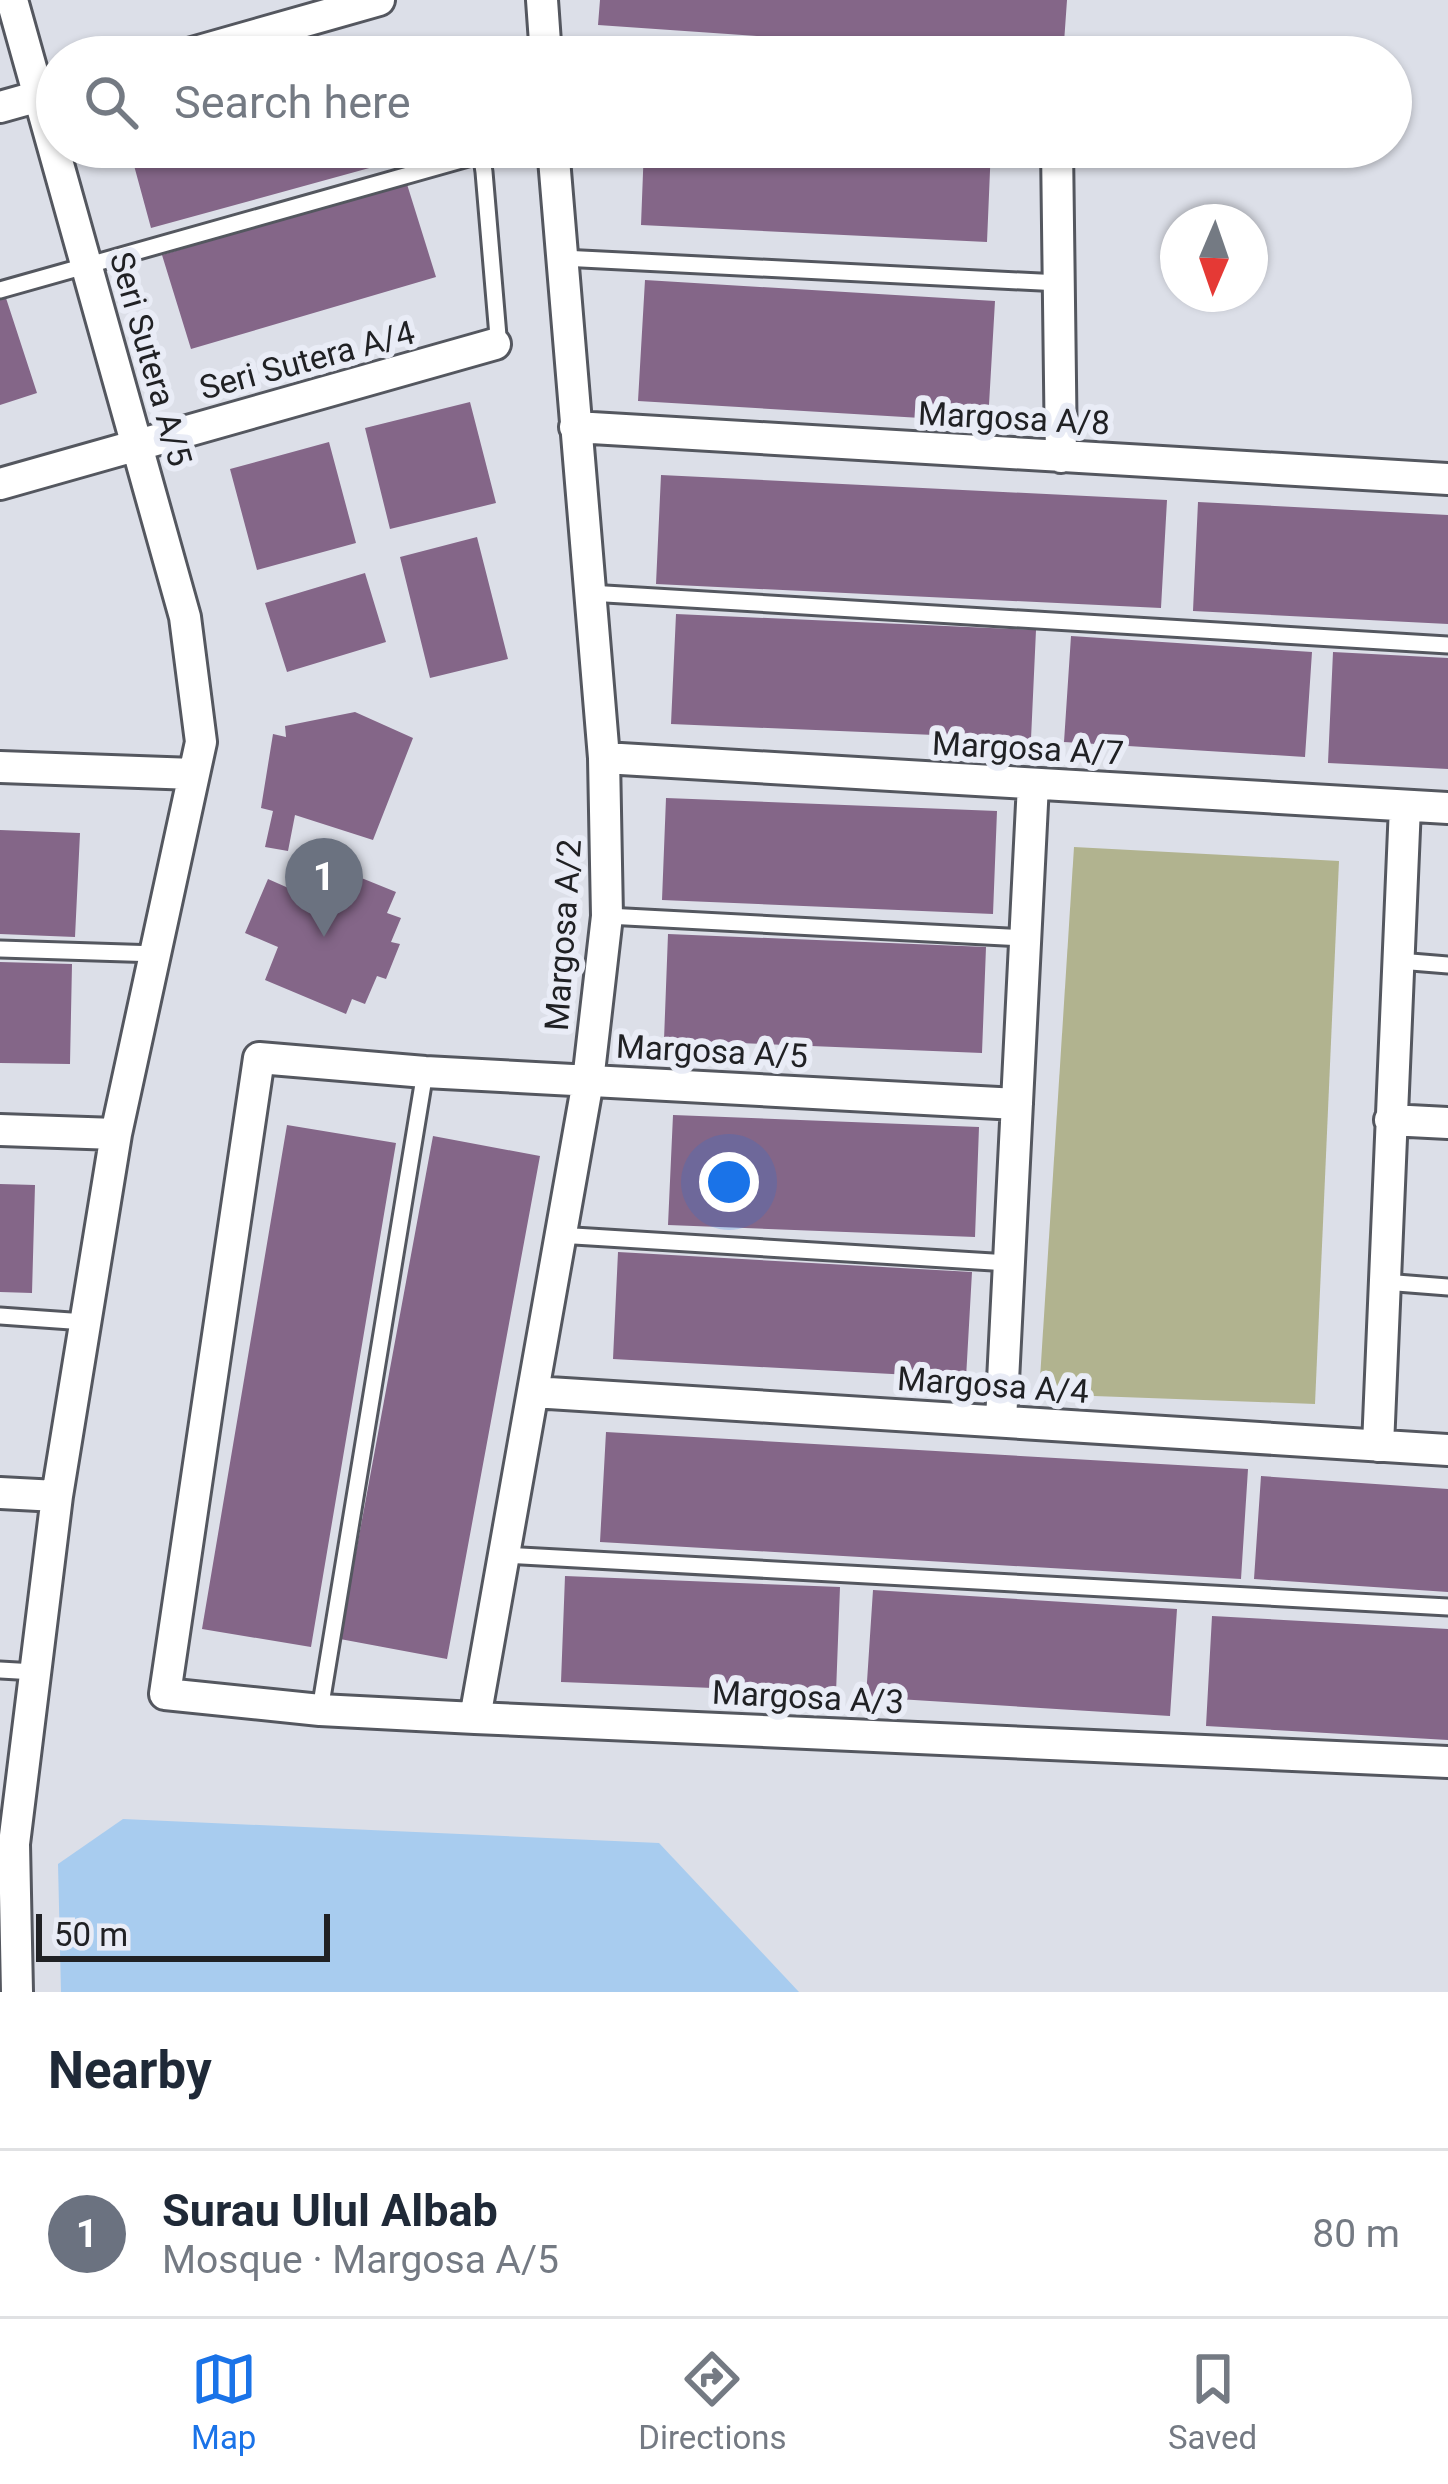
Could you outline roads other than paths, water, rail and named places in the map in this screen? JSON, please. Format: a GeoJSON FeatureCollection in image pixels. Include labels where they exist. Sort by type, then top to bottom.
{"type":"FeatureCollection","features":[{"type":"Feature","properties":{"kind":"street","name":"Seri Sutera A/5"},"geometry":{"type":"LineString","coordinates":[[13,0],[36,62]]}},
{"type":"Feature","properties":{"kind":"street"},"geometry":{"type":"LineString","coordinates":[[252,36],[379,0]]}},
{"type":"Feature","properties":{"kind":"street"},"geometry":{"type":"LineString","coordinates":[[542,0],[545,36]]}},
{"type":"Feature","properties":{"kind":"street"},"geometry":{"type":"LineString","coordinates":[[0,107],[36,97]]}},
{"type":"Feature","properties":{"kind":"street","name":"Seri Sutera A/5"},"geometry":{"type":"LineString","coordinates":[[17,1992],[7,1843],[57,1496],[116,1134],[201,742],[185,617],[65,168]]}},
{"type":"Feature","properties":{"kind":"street","name":"Margosa A/2"},"geometry":{"type":"LineString","coordinates":[[476,1718],[558,1235],[589,1081],[607,916],[604,758],[555,168]]}},
{"type":"Feature","properties":{"kind":"street"},"geometry":{"type":"LineString","coordinates":[[1058,168],[1061,457]]}},
{"type":"Feature","properties":{"kind":"street","name":"Seri Sutera A/4"},"geometry":{"type":"LineString","coordinates":[[0,484],[495,344]]}},
{"type":"Feature","properties":{"kind":"street","name":"Margosa A/8"},"geometry":{"type":"LineString","coordinates":[[575,427],[1448,478]]}},
{"type":"Feature","properties":{"kind":"street","name":"Margosa A/7"},"geometry":{"type":"LineString","coordinates":[[604,758],[1448,808]]}},
{"type":"Feature","properties":{"kind":"street"},"geometry":{"type":"LineString","coordinates":[[0,767],[194,774]]}},
{"type":"Feature","properties":{"kind":"street"},"geometry":{"type":"LineString","coordinates":[[1001,1421],[1033,784]]}},
{"type":"Feature","properties":{"kind":"street"},"geometry":{"type":"LineString","coordinates":[[1378,1446],[1405,806]]}},
{"type":"Feature","properties":{"kind":"street","name":"Margosa A/5"},"geometry":{"type":"LineString","coordinates":[[165,1694],[260,1058],[425,1072],[1017,1104]]}},
{"type":"Feature","properties":{"kind":"street"},"geometry":{"type":"LineString","coordinates":[[1390,1120],[1448,1123]]}},
{"type":"Feature","properties":{"kind":"street"},"geometry":{"type":"LineString","coordinates":[[0,1130],[116,1134]]}},
{"type":"Feature","properties":{"kind":"street","name":"Margosa A/4"},"geometry":{"type":"LineString","coordinates":[[533,1392],[1448,1450]]}},
{"type":"Feature","properties":{"kind":"street"},"geometry":{"type":"LineString","coordinates":[[0,1493],[57,1496]]}},
{"type":"Feature","properties":{"kind":"street","name":"Margosa A/3"},"geometry":{"type":"LineString","coordinates":[[165,1694],[320,1710],[1448,1762]]}},
{"type":"Feature","properties":{"kind":"lane"},"geometry":{"type":"LineString","coordinates":[[0,290],[432,168]]}},
{"type":"Feature","properties":{"kind":"lane"},"geometry":{"type":"LineString","coordinates":[[483,168],[495,344]]}},
{"type":"Feature","properties":{"kind":"lane"},"geometry":{"type":"LineString","coordinates":[[562,258],[1060,283]]}},
{"type":"Feature","properties":{"kind":"lane"},"geometry":{"type":"LineString","coordinates":[[589,593],[1448,644]]}},
{"type":"Feature","properties":{"kind":"lane"},"geometry":{"type":"LineString","coordinates":[[607,916],[1025,938]]}},
{"type":"Feature","properties":{"kind":"lane"},"geometry":{"type":"LineString","coordinates":[[0,949],[158,954]]}},
{"type":"Feature","properties":{"kind":"lane"},"geometry":{"type":"LineString","coordinates":[[1399,961],[1448,964]]}},
{"type":"Feature","properties":{"kind":"lane"},"geometry":{"type":"LineString","coordinates":[[320,1710],[425,1072]]}},
{"type":"Feature","properties":{"kind":"lane"},"geometry":{"type":"LineString","coordinates":[[558,1235],[1009,1263]]}},
{"type":"Feature","properties":{"kind":"lane"},"geometry":{"type":"LineString","coordinates":[[1384,1282],[1448,1287]]}},
{"type":"Feature","properties":{"kind":"lane"},"geometry":{"type":"LineString","coordinates":[[0,1316],[85,1322]]}},
{"type":"Feature","properties":{"kind":"lane"},"geometry":{"type":"LineString","coordinates":[[503,1555],[1448,1607]]}},
{"type":"Feature","properties":{"kind":"lane"},"geometry":{"type":"LineString","coordinates":[[0,1670],[35,1672]]}},
{"type":"Feature","properties":{"kind":"water"},"geometry":{"type":"Polygon","coordinates":[[[123,1819],[659,1843],[799,1992],[61,1992],[58,1864],[123,1819]]]}},
{"type":"Feature","properties":{"kind":"place","name":"Surau Ulul Albab"},"geometry":{"type":"Point","coordinates":[324,937]}}]}
